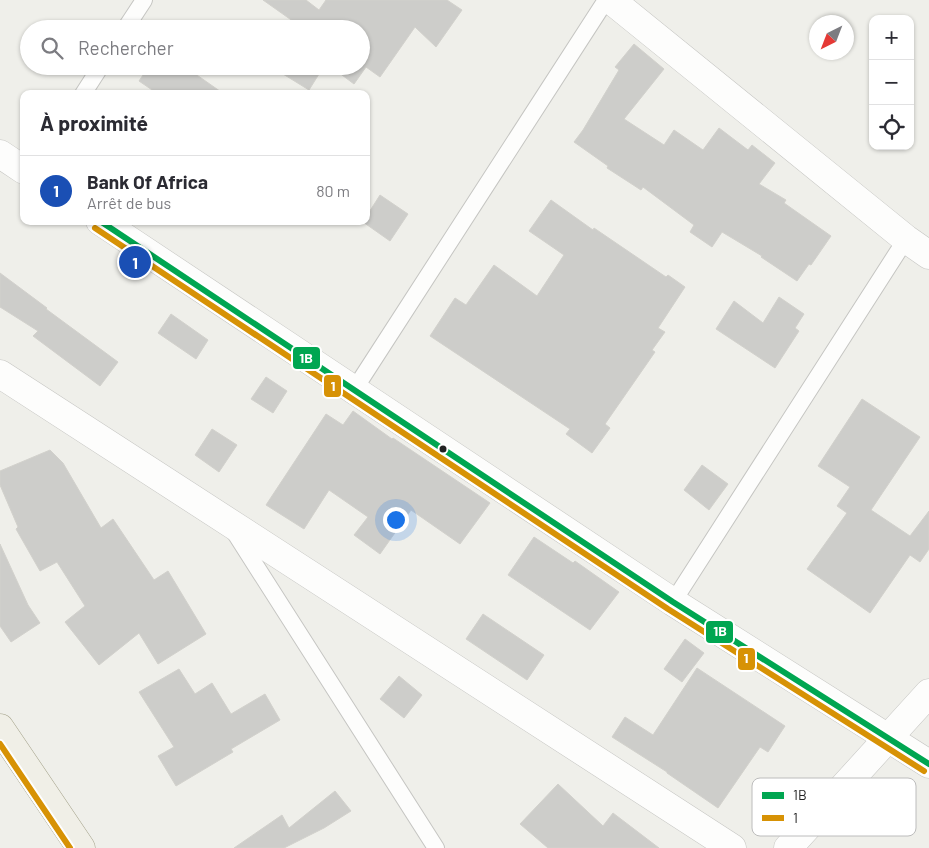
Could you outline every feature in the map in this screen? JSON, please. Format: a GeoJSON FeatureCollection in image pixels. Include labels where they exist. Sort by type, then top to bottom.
{"type":"FeatureCollection","features":[{"type":"Feature","properties":{"kind":"main road"},"geometry":{"type":"LineString","coordinates":[[0,728],[81,848]]}},
{"type":"Feature","properties":{"kind":"street"},"geometry":{"type":"LineString","coordinates":[[611,0],[906,239],[929,254]]}},
{"type":"Feature","properties":{"kind":"street"},"geometry":{"type":"LineString","coordinates":[[0,154],[20,167]]}},
{"type":"Feature","properties":{"kind":"street"},"geometry":{"type":"LineString","coordinates":[[106,225],[674,602],[929,764]]}},
{"type":"Feature","properties":{"kind":"street"},"geometry":{"type":"LineString","coordinates":[[0,374],[732,848]]}},
{"type":"Feature","properties":{"kind":"street"},"geometry":{"type":"LineString","coordinates":[[851,778],[929,693]]}},
{"type":"Feature","properties":{"kind":"street"},"geometry":{"type":"LineString","coordinates":[[788,848],[799,836]]}},
{"type":"Feature","properties":{"kind":"lane"},"geometry":{"type":"LineString","coordinates":[[131,20],[144,0]]}},
{"type":"Feature","properties":{"kind":"lane"},"geometry":{"type":"LineString","coordinates":[[354,390],[606,0]]}},
{"type":"Feature","properties":{"kind":"lane"},"geometry":{"type":"LineString","coordinates":[[86,90],[95,75]]}},
{"type":"Feature","properties":{"kind":"lane"},"geometry":{"type":"LineString","coordinates":[[674,602],[906,239]]}},
{"type":"Feature","properties":{"kind":"lane"},"geometry":{"type":"LineString","coordinates":[[226,520],[436,848]]}},
{"type":"Feature","properties":{"kind":"building"},"geometry":{"type":"Polygon","coordinates":[[[263,0],[306,0],[319,10],[326,0],[447,0],[462,10],[436,47],[415,27],[380,77],[370,70],[370,20],[291,20],[263,0]]]}},
{"type":"Feature","properties":{"kind":"building"},"geometry":{"type":"Polygon","coordinates":[[[634,44],[664,69],[624,119],[664,145],[674,130],[703,150],[719,128],[748,150],[752,145],[775,163],[759,184],[786,200],[784,203],[831,236],[811,265],[809,264],[797,281],[762,256],[722,232],[712,247],[690,232],[694,225],[643,187],[641,190],[607,168],[608,166],[574,142],[619,70],[615,67],[634,44]]]}},
{"type":"Feature","properties":{"kind":"building"},"geometry":{"type":"Polygon","coordinates":[[[143,75],[197,75],[218,90],[152,90],[139,81],[143,75]]]}},
{"type":"Feature","properties":{"kind":"building"},"geometry":{"type":"Polygon","coordinates":[[[285,75],[318,75],[309,90],[285,75]]]}},
{"type":"Feature","properties":{"kind":"building"},"geometry":{"type":"Polygon","coordinates":[[[342,75],[360,75],[354,84],[342,75]]]}},
{"type":"Feature","properties":{"kind":"building"},"geometry":{"type":"Polygon","coordinates":[[[380,195],[408,214],[390,241],[367,225],[370,225],[370,211],[380,195]]]}},
{"type":"Feature","properties":{"kind":"building"},"geometry":{"type":"Polygon","coordinates":[[[551,200],[593,230],[594,228],[666,277],[668,275],[685,287],[658,328],[665,332],[652,350],[655,352],[605,424],[610,428],[592,453],[566,434],[570,429],[430,336],[455,298],[466,305],[494,265],[537,296],[564,255],[529,231],[551,200]]]}},
{"type":"Feature","properties":{"kind":"building"},"geometry":{"type":"Polygon","coordinates":[[[0,273],[118,362],[100,386],[33,336],[38,331],[0,307],[0,273]]]}},
{"type":"Feature","properties":{"kind":"building"},"geometry":{"type":"Polygon","coordinates":[[[779,297],[804,314],[795,328],[799,331],[775,368],[716,329],[734,301],[763,323],[779,297]]]}},
{"type":"Feature","properties":{"kind":"building"},"geometry":{"type":"Polygon","coordinates":[[[171,314],[208,340],[196,359],[158,333],[171,314]]]}},
{"type":"Feature","properties":{"kind":"building"},"geometry":{"type":"Polygon","coordinates":[[[266,377],[287,391],[273,413],[251,399],[266,377]]]}},
{"type":"Feature","properties":{"kind":"building"},"geometry":{"type":"Polygon","coordinates":[[[862,399],[920,437],[871,510],[910,536],[929,511],[929,549],[920,562],[910,555],[870,613],[807,569],[847,513],[837,506],[850,487],[818,466],[862,399]]]}},
{"type":"Feature","properties":{"kind":"building"},"geometry":{"type":"Polygon","coordinates":[[[353,411],[392,439],[490,503],[460,544],[411,510],[380,554],[354,535],[368,517],[329,490],[304,529],[266,505],[326,414],[343,425],[353,411]]]}},
{"type":"Feature","properties":{"kind":"building"},"geometry":{"type":"Polygon","coordinates":[[[212,429],[237,445],[219,472],[195,455],[212,429]]]}},
{"type":"Feature","properties":{"kind":"building"},"geometry":{"type":"Polygon","coordinates":[[[50,450],[63,463],[101,528],[113,519],[154,580],[168,571],[206,634],[158,664],[139,633],[99,665],[65,622],[85,606],[57,562],[40,571],[16,529],[18,527],[0,485],[0,471],[50,450]]]}},
{"type":"Feature","properties":{"kind":"building"},"geometry":{"type":"Polygon","coordinates":[[[702,465],[728,484],[709,510],[684,490],[702,465]]]}},
{"type":"Feature","properties":{"kind":"building"},"geometry":{"type":"Polygon","coordinates":[[[534,537],[573,563],[575,561],[619,592],[590,630],[508,575],[534,537]]]}},
{"type":"Feature","properties":{"kind":"building"},"geometry":{"type":"Polygon","coordinates":[[[0,544],[28,605],[40,623],[11,642],[0,626],[0,544]]]}},
{"type":"Feature","properties":{"kind":"building"},"geometry":{"type":"Polygon","coordinates":[[[483,614],[544,655],[527,680],[466,639],[483,614]]]}},
{"type":"Feature","properties":{"kind":"building"},"geometry":{"type":"Polygon","coordinates":[[[685,639],[704,653],[682,682],[664,669],[685,639]]]}},
{"type":"Feature","properties":{"kind":"building"},"geometry":{"type":"Polygon","coordinates":[[[697,668],[785,726],[768,752],[760,747],[718,808],[667,772],[612,737],[625,717],[653,735],[697,668]]]}},
{"type":"Feature","properties":{"kind":"building"},"geometry":{"type":"Polygon","coordinates":[[[179,669],[195,694],[212,683],[231,714],[265,694],[280,720],[231,749],[233,752],[176,786],[158,756],[174,747],[139,692],[179,669]]]}},
{"type":"Feature","properties":{"kind":"building"},"geometry":{"type":"Polygon","coordinates":[[[399,676],[422,695],[404,718],[380,699],[399,676]]]}},
{"type":"Feature","properties":{"kind":"building"},"geometry":{"type":"Polygon","coordinates":[[[558,784],[603,826],[613,813],[659,848],[548,848],[520,824],[558,784]]]}},
{"type":"Feature","properties":{"kind":"building"},"geometry":{"type":"Polygon","coordinates":[[[335,791],[351,811],[324,828],[284,848],[234,848],[282,815],[289,828],[335,791]]]}},
{"type":"Feature","properties":{"kind":"transit line","name":"1B"},"geometry":{"type":"LineString","coordinates":[[106,225],[673,602],[929,764]]}},
{"type":"Feature","properties":{"kind":"transit line","name":"1"},"geometry":{"type":"LineString","coordinates":[[95,228],[668,609],[924,771]]}},
{"type":"Feature","properties":{"kind":"transit line","name":"1"},"geometry":{"type":"LineString","coordinates":[[0,744],[70,848]]}},
{"type":"Feature","properties":{"kind":"place","name":"Bank Of Africa"},"geometry":{"type":"Point","coordinates":[135,262]}}]}
